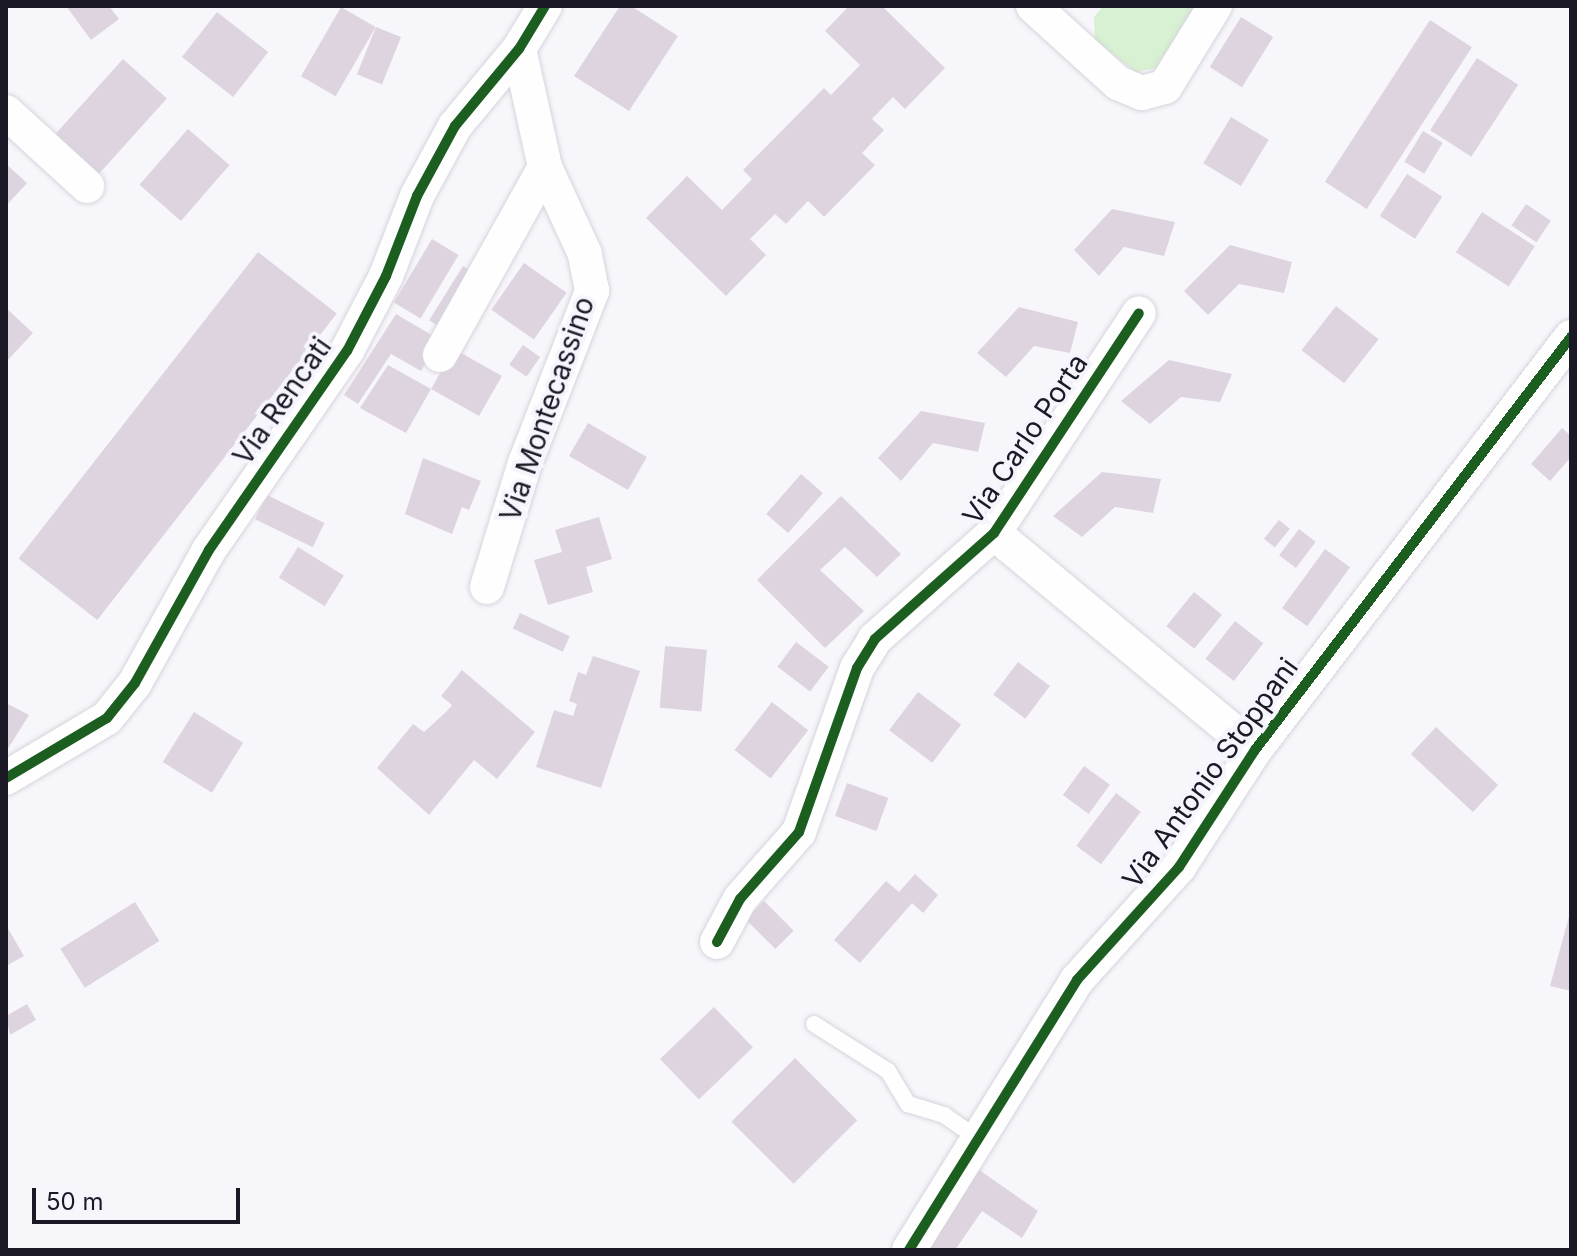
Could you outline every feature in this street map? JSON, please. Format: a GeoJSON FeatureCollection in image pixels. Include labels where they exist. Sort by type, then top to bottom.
{"type":"FeatureCollection","features":[{"type":"Feature","properties":{"kind":"street","name":"Via Rencati"},"geometry":{"type":"LineString","coordinates":[[6,778],[107,718],[135,683],[209,550],[347,351],[386,276],[417,196],[455,126],[519,49],[545,6]]}},
{"type":"Feature","properties":{"kind":"street"},"geometry":{"type":"LineString","coordinates":[[1033,6],[1118,83],[1142,93],[1165,87],[1215,6]]}},
{"type":"Feature","properties":{"kind":"street","name":"Via Montecassino"},"geometry":{"type":"LineString","coordinates":[[487,587],[525,463],[592,291],[585,254],[545,167],[519,49]]}},
{"type":"Feature","properties":{"kind":"street"},"geometry":{"type":"LineString","coordinates":[[6,112],[87,186]]}},
{"type":"Feature","properties":{"kind":"street"},"geometry":{"type":"LineString","coordinates":[[440,355],[545,167]]}},
{"type":"Feature","properties":{"kind":"street","name":"Via Carlo Porta"},"geometry":{"type":"LineString","coordinates":[[717,942],[740,899],[799,832],[857,668],[875,639],[994,533],[1139,313]]}},
{"type":"Feature","properties":{"kind":"street","name":"Via Antonio Stoppani"},"geometry":{"type":"LineString","coordinates":[[909,1250],[975,1137],[1077,980],[1179,867],[1255,750],[1571,337]]}},
{"type":"Feature","properties":{"kind":"street","name":"Via Carlo Porta"},"geometry":{"type":"LineString","coordinates":[[994,533],[1255,750]]}},
{"type":"Feature","properties":{"kind":"lane"},"geometry":{"type":"LineString","coordinates":[[814,1024],[888,1071],[908,1104],[944,1115],[975,1137]]}},
{"type":"Feature","properties":{"kind":"green space"},"geometry":{"type":"Polygon","coordinates":[[[1103,6],[1197,6],[1162,67],[1136,72],[1095,41],[1094,17],[1103,6]]]}},
{"type":"Feature","properties":{"kind":"building"},"geometry":{"type":"Polygon","coordinates":[[[66,6],[109,6],[119,19],[91,40],[66,6]]]}},
{"type":"Feature","properties":{"kind":"building"},"geometry":{"type":"Polygon","coordinates":[[[620,6],[631,6],[678,36],[629,111],[574,76],[620,6]]]}},
{"type":"Feature","properties":{"kind":"building"},"geometry":{"type":"Polygon","coordinates":[[[849,6],[882,6],[945,68],[905,109],[893,97],[872,119],[884,130],[862,153],[875,165],[824,217],[808,201],[786,224],[775,214],[750,239],[766,255],[726,296],[646,218],[687,176],[722,210],[752,179],[743,170],[824,88],[831,95],[860,65],[825,31],[849,6]]]}},
{"type":"Feature","properties":{"kind":"building"},"geometry":{"type":"Polygon","coordinates":[[[341,7],[376,27],[336,96],[301,76],[341,7]]]}},
{"type":"Feature","properties":{"kind":"building"},"geometry":{"type":"Polygon","coordinates":[[[217,12],[268,52],[233,97],[182,57],[217,12]]]}},
{"type":"Feature","properties":{"kind":"building"},"geometry":{"type":"Polygon","coordinates":[[[1241,17],[1273,37],[1242,87],[1210,67],[1241,17]]]}},
{"type":"Feature","properties":{"kind":"building"},"geometry":{"type":"Polygon","coordinates":[[[1430,20],[1472,47],[1367,209],[1325,182],[1430,20]]]}},
{"type":"Feature","properties":{"kind":"building"},"geometry":{"type":"Polygon","coordinates":[[[376,27],[401,37],[382,84],[357,74],[376,27]]]}},
{"type":"Feature","properties":{"kind":"building"},"geometry":{"type":"Polygon","coordinates":[[[1477,58],[1518,85],[1471,157],[1430,130],[1477,58]]]}},
{"type":"Feature","properties":{"kind":"building"},"geometry":{"type":"Polygon","coordinates":[[[123,59],[167,98],[98,175],[54,136],[123,59]]]}},
{"type":"Feature","properties":{"kind":"building"},"geometry":{"type":"Polygon","coordinates":[[[1231,117],[1269,140],[1241,186],[1203,163],[1231,117]]]}},
{"type":"Feature","properties":{"kind":"building"},"geometry":{"type":"Polygon","coordinates":[[[188,129],[230,165],[181,221],[139,185],[188,129]]]}},
{"type":"Feature","properties":{"kind":"building"},"geometry":{"type":"Polygon","coordinates":[[[1423,131],[1443,143],[1424,174],[1404,162],[1423,131]]]}},
{"type":"Feature","properties":{"kind":"building"},"geometry":{"type":"Polygon","coordinates":[[[6,164],[27,183],[6,206],[6,164]]]}},
{"type":"Feature","properties":{"kind":"building"},"geometry":{"type":"Polygon","coordinates":[[[1407,174],[1442,197],[1415,239],[1380,216],[1407,174]]]}},
{"type":"Feature","properties":{"kind":"building"},"geometry":{"type":"Polygon","coordinates":[[[1526,204],[1551,221],[1536,242],[1511,226],[1526,204]]]}},
{"type":"Feature","properties":{"kind":"building"},"geometry":{"type":"Polygon","coordinates":[[[1112,209],[1175,222],[1164,256],[1124,247],[1099,276],[1074,250],[1112,209]]]}},
{"type":"Feature","properties":{"kind":"building"},"geometry":{"type":"Polygon","coordinates":[[[1482,212],[1535,246],[1509,287],[1456,252],[1482,212]]]}},
{"type":"Feature","properties":{"kind":"building"},"geometry":{"type":"Polygon","coordinates":[[[432,239],[459,255],[420,318],[394,302],[432,239]]]}},
{"type":"Feature","properties":{"kind":"building"},"geometry":{"type":"Polygon","coordinates":[[[1230,245],[1292,262],[1284,293],[1239,284],[1208,315],[1184,291],[1230,245]]]}},
{"type":"Feature","properties":{"kind":"building"},"geometry":{"type":"Polygon","coordinates":[[[258,252],[337,314],[97,620],[19,559],[258,252]]]}},
{"type":"Feature","properties":{"kind":"building"},"geometry":{"type":"Polygon","coordinates":[[[524,263],[567,293],[534,340],[491,310],[524,263]]]}},
{"type":"Feature","properties":{"kind":"building"},"geometry":{"type":"Polygon","coordinates":[[[463,266],[479,276],[445,330],[429,320],[463,266]]]}},
{"type":"Feature","properties":{"kind":"building"},"geometry":{"type":"Polygon","coordinates":[[[1336,306],[1379,339],[1344,383],[1302,350],[1336,306]]]}},
{"type":"Feature","properties":{"kind":"building"},"geometry":{"type":"Polygon","coordinates":[[[1019,307],[1078,322],[1070,353],[1034,346],[1006,377],[977,353],[1019,307]]]}},
{"type":"Feature","properties":{"kind":"building"},"geometry":{"type":"Polygon","coordinates":[[[6,308],[33,333],[6,362],[6,308]]]}},
{"type":"Feature","properties":{"kind":"building"},"geometry":{"type":"Polygon","coordinates":[[[396,314],[440,340],[421,371],[391,354],[358,404],[344,395],[396,314]]]}},
{"type":"Feature","properties":{"kind":"building"},"geometry":{"type":"Polygon","coordinates":[[[523,345],[540,357],[526,377],[509,365],[523,345]]]}},
{"type":"Feature","properties":{"kind":"building"},"geometry":{"type":"Polygon","coordinates":[[[454,349],[502,376],[479,416],[431,389],[454,349]]]}},
{"type":"Feature","properties":{"kind":"building"},"geometry":{"type":"Polygon","coordinates":[[[1169,360],[1232,374],[1220,402],[1181,397],[1150,424],[1121,401],[1169,360]]]}},
{"type":"Feature","properties":{"kind":"building"},"geometry":{"type":"Polygon","coordinates":[[[388,365],[431,389],[406,433],[360,408],[388,365]]]}},
{"type":"Feature","properties":{"kind":"building"},"geometry":{"type":"Polygon","coordinates":[[[921,411],[985,423],[978,452],[933,443],[901,481],[878,458],[921,411]]]}},
{"type":"Feature","properties":{"kind":"building"},"geometry":{"type":"Polygon","coordinates":[[[588,423],[647,457],[628,490],[569,456],[588,423]]]}},
{"type":"Feature","properties":{"kind":"building"},"geometry":{"type":"Polygon","coordinates":[[[1562,428],[1571,436],[1571,457],[1550,481],[1531,464],[1562,428]]]}},
{"type":"Feature","properties":{"kind":"building"},"geometry":{"type":"Polygon","coordinates":[[[423,458],[481,481],[469,510],[462,507],[452,534],[405,514],[423,458]]]}},
{"type":"Feature","properties":{"kind":"building"},"geometry":{"type":"Polygon","coordinates":[[[1102,472],[1161,479],[1153,513],[1115,507],[1082,537],[1053,516],[1102,472]]]}},
{"type":"Feature","properties":{"kind":"building"},"geometry":{"type":"Polygon","coordinates":[[[801,474],[823,493],[788,533],[766,514],[801,474]]]}},
{"type":"Feature","properties":{"kind":"building"},"geometry":{"type":"Polygon","coordinates":[[[267,495],[325,523],[313,547],[255,519],[267,495]]]}},
{"type":"Feature","properties":{"kind":"building"},"geometry":{"type":"Polygon","coordinates":[[[841,496],[901,554],[877,577],[845,547],[820,570],[864,611],[825,648],[757,580],[841,496]]]}},
{"type":"Feature","properties":{"kind":"building"},"geometry":{"type":"Polygon","coordinates":[[[599,517],[612,559],[586,567],[593,592],[548,605],[534,560],[562,552],[555,530],[599,517]]]}},
{"type":"Feature","properties":{"kind":"building"},"geometry":{"type":"Polygon","coordinates":[[[1279,520],[1290,529],[1275,547],[1264,539],[1279,520]]]}},
{"type":"Feature","properties":{"kind":"building"},"geometry":{"type":"Polygon","coordinates":[[[1299,529],[1316,542],[1296,568],[1279,555],[1299,529]]]}},
{"type":"Feature","properties":{"kind":"building"},"geometry":{"type":"Polygon","coordinates":[[[298,547],[344,576],[325,606],[279,578],[298,547]]]}},
{"type":"Feature","properties":{"kind":"building"},"geometry":{"type":"Polygon","coordinates":[[[1325,549],[1350,567],[1307,626],[1282,608],[1325,549]]]}},
{"type":"Feature","properties":{"kind":"building"},"geometry":{"type":"Polygon","coordinates":[[[1194,592],[1222,615],[1194,649],[1166,626],[1194,592]]]}},
{"type":"Feature","properties":{"kind":"building"},"geometry":{"type":"Polygon","coordinates":[[[520,613],[570,636],[563,652],[513,628],[520,613]]]}},
{"type":"Feature","properties":{"kind":"building"},"geometry":{"type":"Polygon","coordinates":[[[1235,621],[1263,643],[1234,681],[1205,659],[1235,621]]]}},
{"type":"Feature","properties":{"kind":"building"},"geometry":{"type":"Polygon","coordinates":[[[796,642],[829,667],[810,691],[777,667],[796,642]]]}},
{"type":"Feature","properties":{"kind":"building"},"geometry":{"type":"Polygon","coordinates":[[[665,646],[707,650],[701,711],[660,708],[665,646]]]}},
{"type":"Feature","properties":{"kind":"building"},"geometry":{"type":"Polygon","coordinates":[[[593,656],[640,671],[601,788],[536,767],[554,710],[573,716],[577,704],[569,701],[578,672],[586,675],[593,656]]]}},
{"type":"Feature","properties":{"kind":"building"},"geometry":{"type":"Polygon","coordinates":[[[1018,662],[1050,686],[1025,719],[993,695],[1018,662]]]}},
{"type":"Feature","properties":{"kind":"building"},"geometry":{"type":"Polygon","coordinates":[[[462,670],[535,732],[497,779],[474,760],[429,815],[377,768],[413,724],[424,732],[447,711],[452,705],[441,696],[462,670]]]}},
{"type":"Feature","properties":{"kind":"building"},"geometry":{"type":"Polygon","coordinates":[[[918,692],[961,724],[932,763],[889,730],[918,692]]]}},
{"type":"Feature","properties":{"kind":"building"},"geometry":{"type":"Polygon","coordinates":[[[772,702],[808,730],[771,778],[734,750],[772,702]]]}},
{"type":"Feature","properties":{"kind":"building"},"geometry":{"type":"Polygon","coordinates":[[[6,703],[29,715],[6,752],[6,703]]]}},
{"type":"Feature","properties":{"kind":"building"},"geometry":{"type":"Polygon","coordinates":[[[194,712],[243,743],[212,793],[163,762],[194,712]]]}},
{"type":"Feature","properties":{"kind":"building"},"geometry":{"type":"Polygon","coordinates":[[[1436,727],[1498,785],[1473,812],[1411,754],[1436,727]]]}},
{"type":"Feature","properties":{"kind":"building"},"geometry":{"type":"Polygon","coordinates":[[[1084,766],[1110,785],[1089,814],[1063,795],[1084,766]]]}},
{"type":"Feature","properties":{"kind":"building"},"geometry":{"type":"Polygon","coordinates":[[[847,783],[888,798],[876,831],[835,816],[847,783]]]}},
{"type":"Feature","properties":{"kind":"building"},"geometry":{"type":"Polygon","coordinates":[[[1116,793],[1141,812],[1101,864],[1076,846],[1116,793]]]}},
{"type":"Feature","properties":{"kind":"building"},"geometry":{"type":"Polygon","coordinates":[[[915,874],[938,895],[923,913],[912,903],[860,963],[834,940],[886,881],[899,892],[915,874]]]}},
{"type":"Feature","properties":{"kind":"building"},"geometry":{"type":"Polygon","coordinates":[[[764,901],[794,931],[775,949],[746,919],[764,901]]]}},
{"type":"Feature","properties":{"kind":"building"},"geometry":{"type":"Polygon","coordinates":[[[135,902],[159,941],[85,988],[60,949],[135,902]]]}},
{"type":"Feature","properties":{"kind":"building"},"geometry":{"type":"Polygon","coordinates":[[[1571,909],[1571,991],[1550,986],[1571,909]]]}},
{"type":"Feature","properties":{"kind":"building"},"geometry":{"type":"Polygon","coordinates":[[[6,925],[24,956],[6,966],[6,925]]]}},
{"type":"Feature","properties":{"kind":"building"},"geometry":{"type":"Polygon","coordinates":[[[27,1004],[36,1020],[10,1035],[6,1016],[27,1004]]]}},
{"type":"Feature","properties":{"kind":"building"},"geometry":{"type":"Polygon","coordinates":[[[714,1007],[753,1047],[699,1099],[660,1059],[714,1007]]]}},
{"type":"Feature","properties":{"kind":"building"},"geometry":{"type":"Polygon","coordinates":[[[795,1058],[857,1120],[794,1184],[731,1122],[795,1058]]]}},
{"type":"Feature","properties":{"kind":"building"},"geometry":{"type":"Polygon","coordinates":[[[975,1167],[1038,1211],[1022,1238],[982,1211],[955,1250],[919,1250],[975,1167]]]}},
{"type":"Feature","properties":{"kind":"cycle path"},"geometry":{"type":"LineString","coordinates":[[6,778],[107,718],[135,683],[209,550],[347,351],[386,276],[417,196],[455,126],[519,49],[545,6]]}},
{"type":"Feature","properties":{"kind":"cycle path"},"geometry":{"type":"LineString","coordinates":[[717,942],[740,899],[799,832],[857,668],[875,639],[994,533],[1139,313]]}},
{"type":"Feature","properties":{"kind":"cycle path"},"geometry":{"type":"LineString","coordinates":[[909,1250],[1077,980],[1179,867],[1255,750],[1571,337]]}}]}
